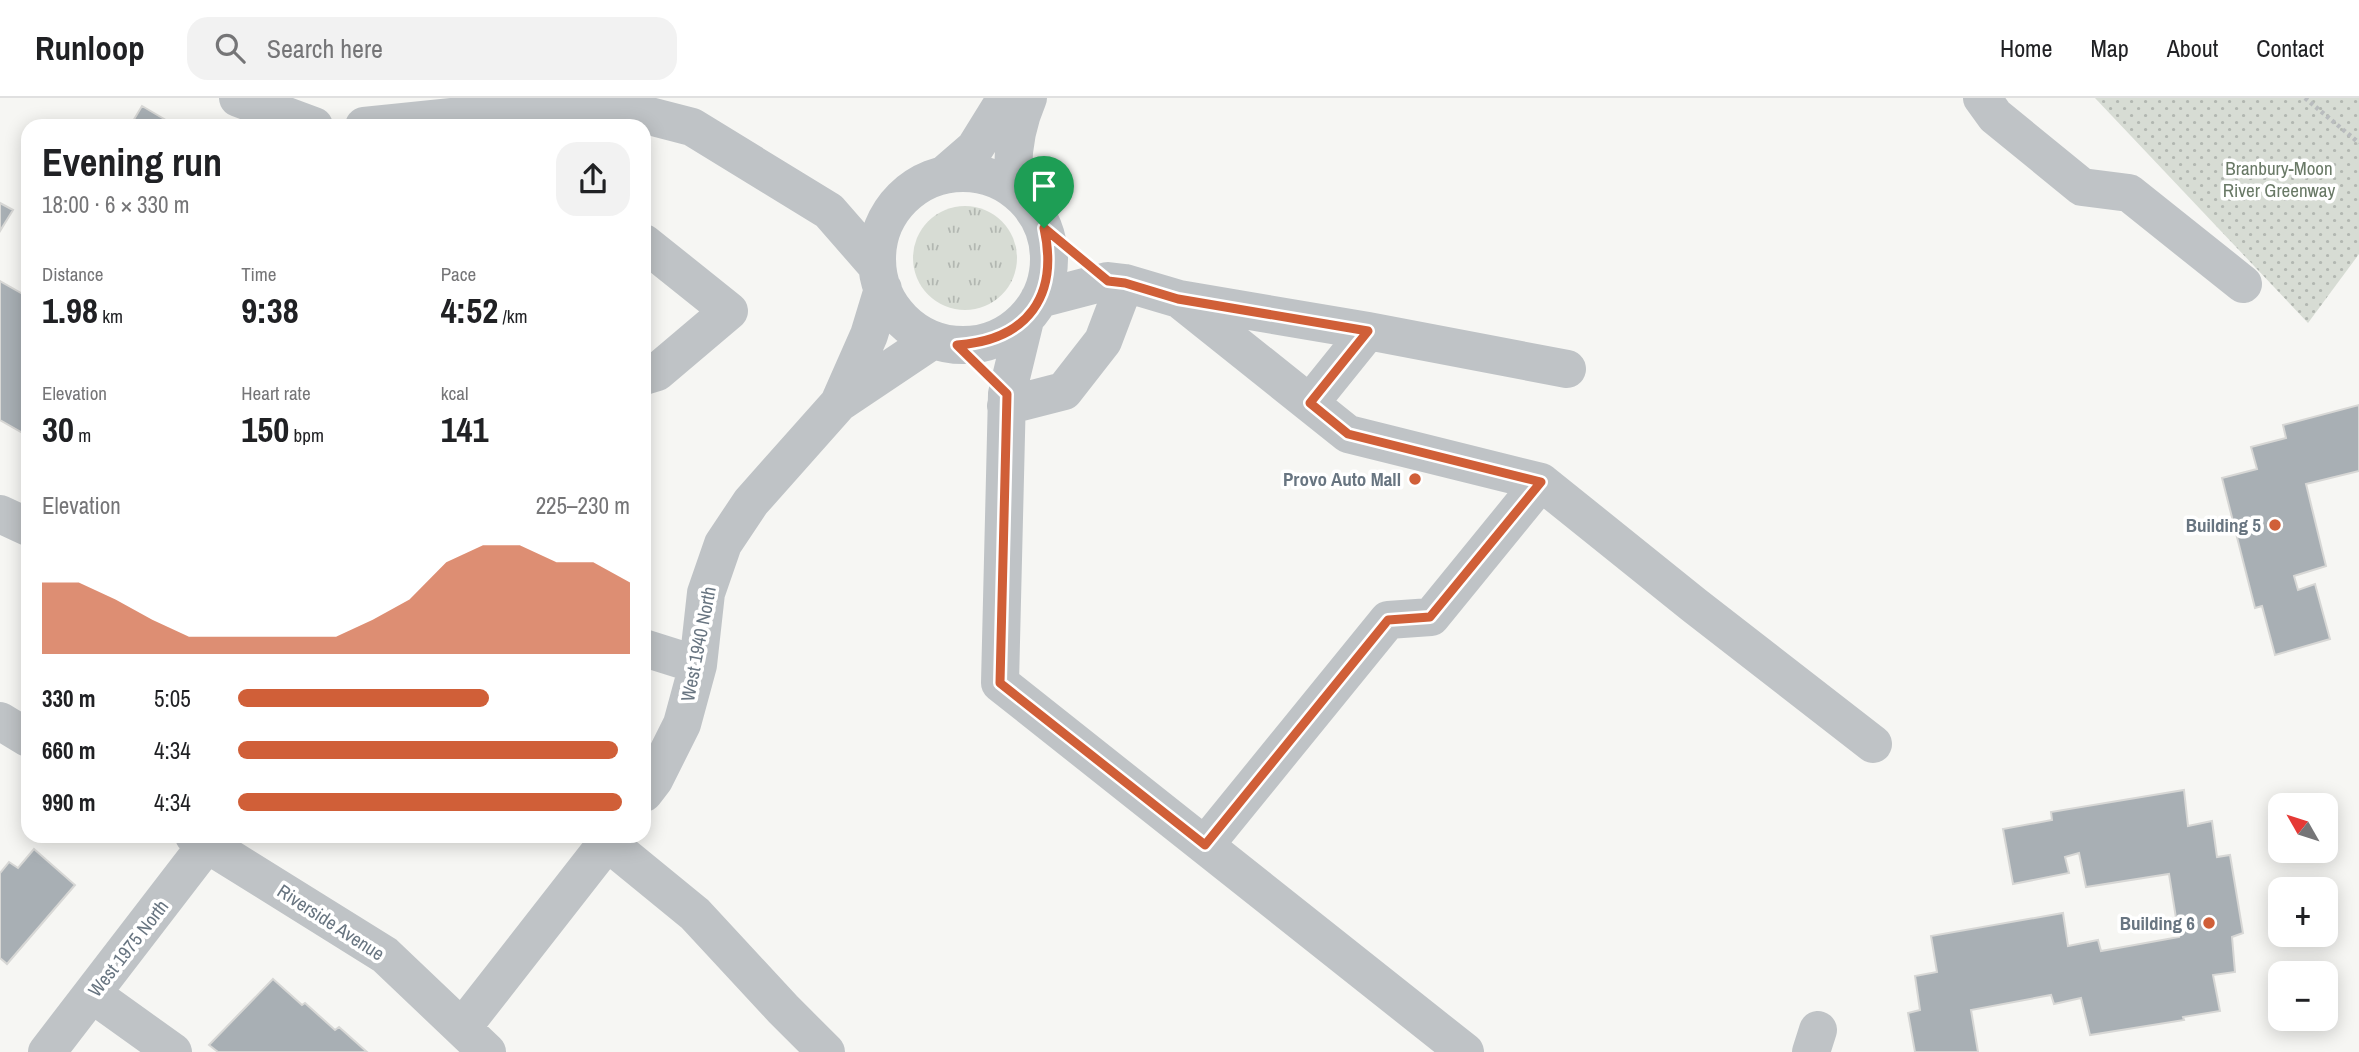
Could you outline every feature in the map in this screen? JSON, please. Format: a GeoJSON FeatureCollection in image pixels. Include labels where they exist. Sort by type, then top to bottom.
{"type":"FeatureCollection","features":[{"type":"Feature","properties":{"kind":"street"},"geometry":{"type":"LineString","coordinates":[[238,98],[295,119]]}},
{"type":"Feature","properties":{"kind":"street"},"geometry":{"type":"LineString","coordinates":[[945,174],[975,148],[1006,98]]}},
{"type":"Feature","properties":{"kind":"street"},"geometry":{"type":"LineString","coordinates":[[1014,189],[1012,163],[1015,136],[1028,98]]}},
{"type":"Feature","properties":{"kind":"street"},"geometry":{"type":"LineString","coordinates":[[1982,98],[1995,116],[2082,187],[2129,193],[2243,284]]}},
{"type":"Feature","properties":{"kind":"street"},"geometry":{"type":"LineString","coordinates":[[499,119],[596,114],[633,119]]}},
{"type":"Feature","properties":{"kind":"street"},"geometry":{"type":"LineString","coordinates":[[651,121],[692,127],[829,211],[880,278],[894,311],[912,328],[945,342],[1007,400]]}},
{"type":"Feature","properties":{"kind":"street"},"geometry":{"type":"LineString","coordinates":[[880,278],[879,241],[887,218],[902,198],[921,183],[945,174],[981,175],[1014,189],[1032,206],[1044,228],[1049,252],[1048,276],[1032,309],[1007,400],[1000,683],[1465,1052]]}},
{"type":"Feature","properties":{"kind":"street"},"geometry":{"type":"LineString","coordinates":[[829,211],[902,198]]}},
{"type":"Feature","properties":{"kind":"street"},"geometry":{"type":"LineString","coordinates":[[1044,228],[1116,282],[1178,299],[1368,331],[1567,369]]}},
{"type":"Feature","properties":{"kind":"street"},"geometry":{"type":"LineString","coordinates":[[651,249],[729,311],[657,372],[651,374]]}},
{"type":"Feature","properties":{"kind":"street","name":"West 1940 North"},"geometry":{"type":"LineString","coordinates":[[651,784],[682,724],[698,664],[706,593],[723,544],[751,502],[838,403],[869,335],[880,278]]}},
{"type":"Feature","properties":{"kind":"street"},"geometry":{"type":"LineString","coordinates":[[945,342],[982,343],[1005,334],[1032,309],[1116,282]]}},
{"type":"Feature","properties":{"kind":"street"},"geometry":{"type":"LineString","coordinates":[[1007,400],[1064,391],[1103,341],[1116,282]]}},
{"type":"Feature","properties":{"kind":"street"},"geometry":{"type":"LineString","coordinates":[[1178,299],[1348,434],[1541,482],[1873,744]]}},
{"type":"Feature","properties":{"kind":"street"},"geometry":{"type":"LineString","coordinates":[[1310,403],[1368,331]]}},
{"type":"Feature","properties":{"kind":"street","name":"West 1940 North"},"geometry":{"type":"LineString","coordinates":[[838,403],[945,342]]}},
{"type":"Feature","properties":{"kind":"street"},"geometry":{"type":"LineString","coordinates":[[1205,845],[1388,620],[1430,617],[1541,482]]}},
{"type":"Feature","properties":{"kind":"street"},"geometry":{"type":"LineString","coordinates":[[0,514],[21,524]]}},
{"type":"Feature","properties":{"kind":"street"},"geometry":{"type":"LineString","coordinates":[[651,650],[698,664]]}},
{"type":"Feature","properties":{"kind":"street"},"geometry":{"type":"LineString","coordinates":[[0,722],[21,734]]}},
{"type":"Feature","properties":{"kind":"street","name":"West 1975 North"},"geometry":{"type":"LineString","coordinates":[[47,1052],[202,843]]}},
{"type":"Feature","properties":{"kind":"street","name":"Riverside Avenue"},"geometry":{"type":"LineString","coordinates":[[211,843],[385,955],[474,1040]]}},
{"type":"Feature","properties":{"kind":"street"},"geometry":{"type":"LineString","coordinates":[[474,1040],[607,843]]}},
{"type":"Feature","properties":{"kind":"street"},"geometry":{"type":"LineString","coordinates":[[615,843],[695,914],[826,1052]]}},
{"type":"Feature","properties":{"kind":"street"},"geometry":{"type":"LineString","coordinates":[[92,994],[173,1052]]}},
{"type":"Feature","properties":{"kind":"path"},"geometry":{"type":"LineString","coordinates":[[2305,98],[2359,144]]}},
{"type":"Feature","properties":{"kind":"green space","name":"Branbury-Moon River Greenway"},"geometry":{"type":"Polygon","coordinates":[[[2095,98],[2359,98],[2359,254],[2308,323],[2095,98]]]}},
{"type":"Feature","properties":{"kind":"green space"},"geometry":{"type":"Polygon","coordinates":[[[965,206],[985,210],[1002,221],[1013,238],[1017,258],[1013,278],[1002,295],[985,306],[965,310],[945,306],[928,295],[917,278],[913,258],[917,238],[928,221],[945,210],[965,206]]]}},
{"type":"Feature","properties":{"kind":"building"},"geometry":{"type":"Polygon","coordinates":[[[142,106],[164,119],[134,119],[142,106]]]}},
{"type":"Feature","properties":{"kind":"building"},"geometry":{"type":"Polygon","coordinates":[[[0,203],[13,210],[0,231],[0,203]]]}},
{"type":"Feature","properties":{"kind":"building"},"geometry":{"type":"Polygon","coordinates":[[[0,281],[21,293],[21,432],[0,420],[0,281]]]}},
{"type":"Feature","properties":{"kind":"building","name":"Building 5"},"geometry":{"type":"Polygon","coordinates":[[[2359,405],[2359,471],[2306,484],[2326,566],[2294,576],[2298,590],[2315,584],[2330,639],[2275,655],[2262,606],[2255,608],[2222,478],[2257,469],[2251,447],[2286,438],[2283,425],[2359,405]]]}},
{"type":"Feature","properties":{"kind":"building","name":"Building 6"},"geometry":{"type":"Polygon","coordinates":[[[2184,790],[2188,826],[2212,821],[2217,857],[2230,855],[2243,933],[2232,937],[2235,972],[2213,975],[2220,1011],[2183,1017],[2184,1020],[2090,1035],[2081,998],[2054,1004],[2051,995],[1971,1010],[1978,1052],[1915,1052],[1908,1013],[1920,1010],[1915,976],[1937,972],[1931,936],[2063,913],[2068,946],[2098,940],[2101,951],[2179,937],[2169,874],[2086,887],[2079,853],[2065,857],[2069,873],[2013,884],[2003,829],[2052,820],[2051,812],[2184,790]]]}},
{"type":"Feature","properties":{"kind":"building"},"geometry":{"type":"Polygon","coordinates":[[[34,849],[75,885],[7,964],[0,958],[0,873],[9,862],[18,868],[34,849]]]}},
{"type":"Feature","properties":{"kind":"building"},"geometry":{"type":"Polygon","coordinates":[[[273,979],[302,1005],[305,1003],[335,1030],[339,1027],[367,1052],[218,1052],[209,1045],[273,979]]]}},
{"type":"Feature","properties":{"kind":"place","name":"Provo Auto Mall"},"geometry":{"type":"Point","coordinates":[1415,479]}},
{"type":"Feature","properties":{"kind":"place","name":"Building 5"},"geometry":{"type":"Point","coordinates":[2275,525]}},
{"type":"Feature","properties":{"kind":"place","name":"Building 6"},"geometry":{"type":"Point","coordinates":[2209,923]}},
{"type":"Feature","properties":{"kind":"route"},"geometry":{"type":"LineString","coordinates":[[1044,228],[1108,281],[1125,283],[1178,299],[1368,331],[1310,403],[1348,434],[1541,482],[1430,617],[1388,620],[1205,845],[1000,683],[1007,394],[957,345],[982,343],[1005,334],[1025,320],[1039,299],[1048,276],[1049,252],[1044,228]]}}]}
